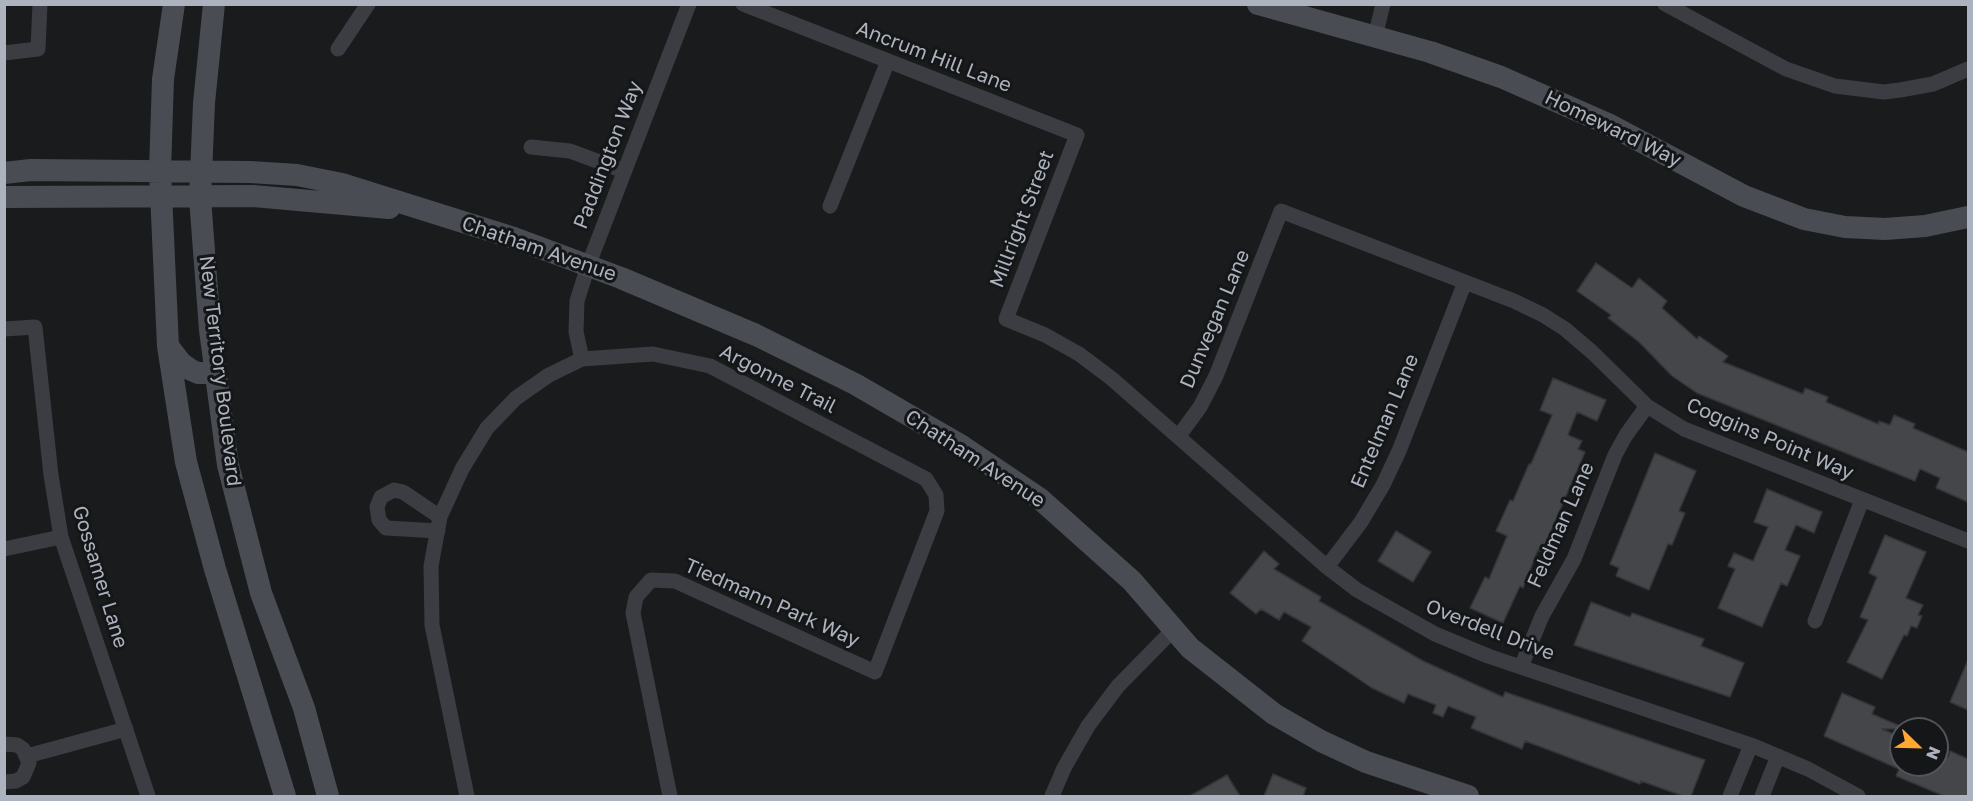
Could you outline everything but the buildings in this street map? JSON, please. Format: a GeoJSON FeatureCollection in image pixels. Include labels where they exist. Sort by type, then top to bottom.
{"type":"FeatureCollection","features":[{"type":"Feature","properties":{"kind":"street"},"geometry":{"type":"LineString","coordinates":[[4,53],[38,49],[40,4]]}},
{"type":"Feature","properties":{"kind":"street","name":"New Territory Boulevard"},"geometry":{"type":"LineString","coordinates":[[174,4],[163,79],[160,171],[168,346],[186,462],[215,569],[285,796]]}},
{"type":"Feature","properties":{"kind":"street","name":"New Territory Boulevard"},"geometry":{"type":"LineString","coordinates":[[214,4],[200,198],[216,373],[228,465],[258,583],[303,708],[328,796]]}},
{"type":"Feature","properties":{"kind":"street"},"geometry":{"type":"LineString","coordinates":[[338,50],[368,4]]}},
{"type":"Feature","properties":{"kind":"street","name":"Paddington Way"},"geometry":{"type":"LineString","coordinates":[[582,359],[576,332],[577,301],[588,266],[689,4]]}},
{"type":"Feature","properties":{"kind":"street","name":"Ancrum Hill Lane"},"geometry":{"type":"LineString","coordinates":[[743,4],[1077,135]]}},
{"type":"Feature","properties":{"kind":"street","name":"Homeward Way"},"geometry":{"type":"LineString","coordinates":[[1258,4],[1430,52],[1550,97],[1608,124],[1744,196],[1804,219],[1845,227],[1886,229],[1925,226],[1968,217]]}},
{"type":"Feature","properties":{"kind":"street"},"geometry":{"type":"LineString","coordinates":[[1375,36],[1383,4]]}},
{"type":"Feature","properties":{"kind":"street"},"geometry":{"type":"LineString","coordinates":[[1665,4],[1786,69],[1835,86],[1873,91],[1900,90],[1933,84],[1968,69]]}},
{"type":"Feature","properties":{"kind":"street"},"geometry":{"type":"LineString","coordinates":[[830,206],[888,61]]}},
{"type":"Feature","properties":{"kind":"street","name":"Millright Street"},"geometry":{"type":"LineString","coordinates":[[1006,319],[1077,135]]}},
{"type":"Feature","properties":{"kind":"street"},"geometry":{"type":"LineString","coordinates":[[531,147],[570,151],[624,171]]}},
{"type":"Feature","properties":{"kind":"street","name":"Chatham Avenue"},"geometry":{"type":"LineString","coordinates":[[4,173],[31,170],[201,171],[297,175],[342,184],[513,238],[588,266],[756,335],[855,384],[962,446],[1040,498],[1132,581],[1190,648],[1274,714],[1366,762],[1468,796]]}},
{"type":"Feature","properties":{"kind":"street","name":"Chatham Avenue"},"geometry":{"type":"LineString","coordinates":[[4,197],[253,196],[425,211]]}},
{"type":"Feature","properties":{"kind":"street","name":"Coggins Point Way"},"geometry":{"type":"LineString","coordinates":[[1281,211],[1514,301],[1565,329],[1647,406],[1684,429],[1714,443],[1968,541]]}},
{"type":"Feature","properties":{"kind":"street","name":"Dunvegan Lane"},"geometry":{"type":"LineString","coordinates":[[1178,437],[1200,407],[1216,376],[1281,211]]}},
{"type":"Feature","properties":{"kind":"street","name":"Entelman Lane"},"geometry":{"type":"LineString","coordinates":[[1327,567],[1361,522],[1383,485],[1399,451],[1465,282]]}},
{"type":"Feature","properties":{"kind":"street","name":"Overdell Drive"},"geometry":{"type":"LineString","coordinates":[[1006,319],[1045,335],[1079,354],[1327,567],[1389,610],[1435,634],[1521,667],[1751,745],[1858,796]]}},
{"type":"Feature","properties":{"kind":"street","name":"Gossamer Lane"},"geometry":{"type":"LineString","coordinates":[[4,329],[35,327],[51,475],[61,537],[147,796]]}},
{"type":"Feature","properties":{"kind":"street"},"geometry":{"type":"LineString","coordinates":[[168,346],[181,363],[191,370],[198,373],[216,373]]}},
{"type":"Feature","properties":{"kind":"street","name":"Argonne Trail"},"geometry":{"type":"LineString","coordinates":[[467,796],[432,625],[431,566],[439,524],[462,469],[487,428],[516,398],[549,375],[582,359],[652,354],[710,366],[926,479],[936,495]]}},
{"type":"Feature","properties":{"kind":"street","name":"Feldman Lane"},"geometry":{"type":"LineString","coordinates":[[1521,667],[1542,616],[1574,559],[1615,455],[1647,406]]}},
{"type":"Feature","properties":{"kind":"street","name":"Tiedmann Park Way"},"geometry":{"type":"LineString","coordinates":[[670,796],[633,613],[636,597],[651,580],[675,581],[875,672],[937,511],[936,495]]}},
{"type":"Feature","properties":{"kind":"street"},"geometry":{"type":"LineString","coordinates":[[1815,621],[1862,500]]}},
{"type":"Feature","properties":{"kind":"street"},"geometry":{"type":"LineString","coordinates":[[4,549],[61,537]]}},
{"type":"Feature","properties":{"kind":"street"},"geometry":{"type":"LineString","coordinates":[[1052,796],[1064,768],[1088,726],[1118,686],[1174,629]]}},
{"type":"Feature","properties":{"kind":"street"},"geometry":{"type":"LineString","coordinates":[[27,756],[126,729]]}},
{"type":"Feature","properties":{"kind":"street"},"geometry":{"type":"LineString","coordinates":[[4,744],[17,745],[27,756],[29,763],[23,777],[16,781],[4,782]]}},
{"type":"Feature","properties":{"kind":"street"},"geometry":{"type":"LineString","coordinates":[[1730,796],[1751,745]]}},
{"type":"Feature","properties":{"kind":"street"},"geometry":{"type":"LineString","coordinates":[[1762,796],[1778,756]]}}]}
